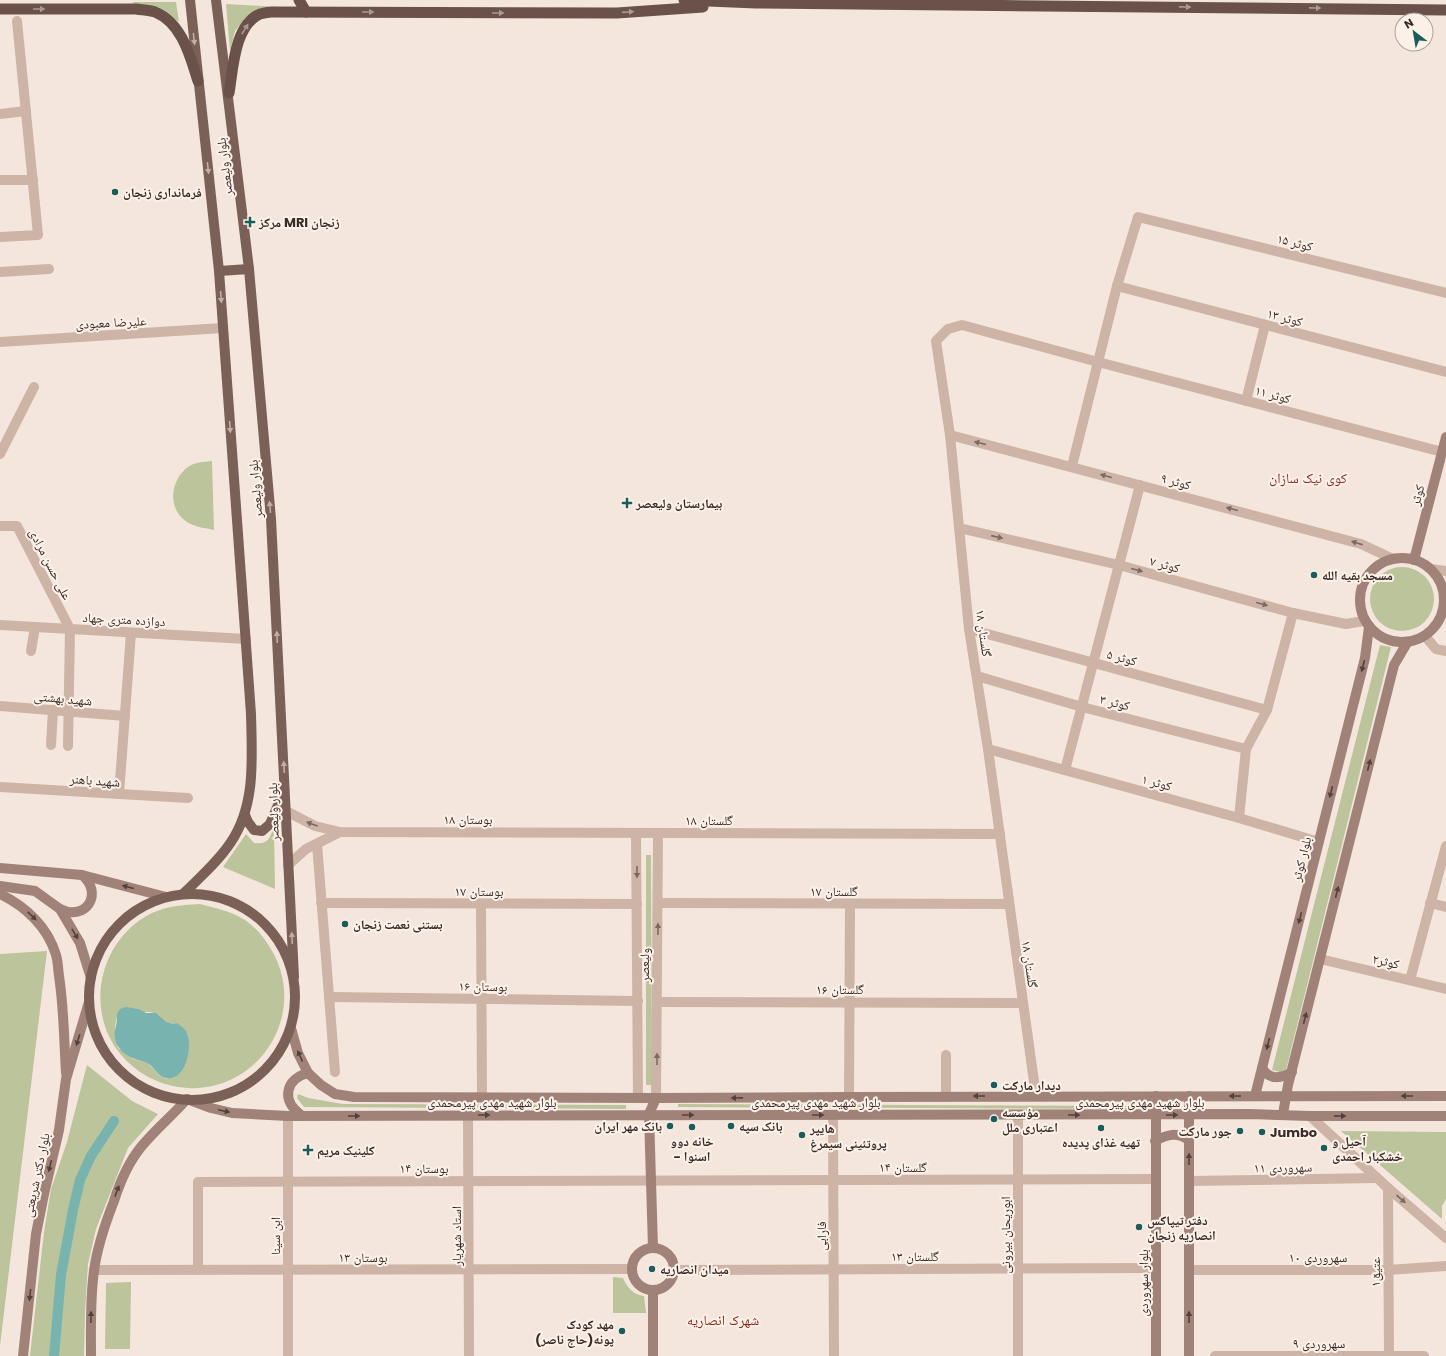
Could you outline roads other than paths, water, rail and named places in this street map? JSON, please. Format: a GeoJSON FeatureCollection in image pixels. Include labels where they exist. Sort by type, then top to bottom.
{"type":"FeatureCollection","features":[{"type":"Feature","properties":{"kind":"highway"},"geometry":{"type":"LineString","coordinates":[[89,9],[97,0]]}},
{"type":"Feature","properties":{"kind":"highway"},"geometry":{"type":"LineString","coordinates":[[299,0],[306,12]]}},
{"type":"Feature","properties":{"kind":"highway"},"geometry":{"type":"LineString","coordinates":[[684,0],[756,3],[1446,10]]}},
{"type":"Feature","properties":{"kind":"highway"},"geometry":{"type":"LineString","coordinates":[[229,93],[236,47],[242,32],[249,23],[260,14],[272,12],[616,13],[756,3]]}},
{"type":"Feature","properties":{"kind":"highway"},"geometry":{"type":"LineString","coordinates":[[0,9],[136,9],[155,12],[167,20],[180,33],[189,53],[198,81]]}},
{"type":"Feature","properties":{"kind":"main road","name":"بلوار ولیعصر"},"geometry":{"type":"LineString","coordinates":[[183,894],[212,865],[231,843],[245,815],[252,767],[251,714],[219,271],[190,0]]}},
{"type":"Feature","properties":{"kind":"main road","name":"بلوار ولیعصر"},"geometry":{"type":"LineString","coordinates":[[216,0],[229,93],[249,269],[270,519],[285,788],[288,865],[294,977],[295,1003],[290,1028],[279,1052],[262,1073],[239,1088],[227,1093],[214,1097],[187,1100],[154,1092],[134,1081],[116,1066],[102,1047],[93,1025],[89,1002],[91,978],[98,956],[109,936],[125,919],[144,906],[166,897],[183,894],[209,895],[233,902],[255,914],[273,932],[280,943],[286,953],[294,977]]}},
{"type":"Feature","properties":{"kind":"main road"},"geometry":{"type":"LineString","coordinates":[[219,271],[249,269]]}},
{"type":"Feature","properties":{"kind":"main road","name":"کوثر"},"geometry":{"type":"LineString","coordinates":[[1414,560],[1444,452],[1446,437]]}},
{"type":"Feature","properties":{"kind":"main road"},"geometry":{"type":"LineString","coordinates":[[1403,558],[1414,560],[1423,563],[1431,569],[1438,578],[1443,588],[1444,610],[1440,620],[1425,636],[1407,643],[1396,643],[1376,635],[1366,624],[1360,611],[1359,599],[1361,588],[1373,569],[1382,563],[1393,559],[1403,558]]}},
{"type":"Feature","properties":{"kind":"main road","name":"بلوار کوثر"},"geometry":{"type":"LineString","coordinates":[[1255,1096],[1365,658],[1366,624]]}},
{"type":"Feature","properties":{"kind":"main road"},"geometry":{"type":"LineString","coordinates":[[1283,1114],[1286,1096],[1394,665],[1407,643]]}},
{"type":"Feature","properties":{"kind":"main road"},"geometry":{"type":"LineString","coordinates":[[245,815],[254,830],[262,831],[270,824],[285,788]]}},
{"type":"Feature","properties":{"kind":"main road"},"geometry":{"type":"LineString","coordinates":[[0,868],[82,875],[166,897]]}},
{"type":"Feature","properties":{"kind":"main road"},"geometry":{"type":"LineString","coordinates":[[0,886],[35,891],[60,909],[72,913],[79,912],[85,908],[92,897],[91,884],[82,875]]}},
{"type":"Feature","properties":{"kind":"main road"},"geometry":{"type":"LineString","coordinates":[[0,894],[18,904],[33,916],[43,929],[56,954],[61,989],[66,1079]]}},
{"type":"Feature","properties":{"kind":"main road"},"geometry":{"type":"LineString","coordinates":[[60,909],[80,943],[91,978]]}},
{"type":"Feature","properties":{"kind":"main road","name":"بلوار دکتر شریعتی"},"geometry":{"type":"LineString","coordinates":[[23,1356],[36,1234],[59,1130],[66,1079],[89,1002]]}},
{"type":"Feature","properties":{"kind":"main road"},"geometry":{"type":"LineString","coordinates":[[290,1028],[298,1053],[308,1073],[300,1075],[293,1080],[289,1087],[288,1095],[290,1104],[294,1110],[301,1115]]}},
{"type":"Feature","properties":{"kind":"main road"},"geometry":{"type":"LineString","coordinates":[[1262,1068],[1269,1076],[1276,1078],[1292,1072]]}},
{"type":"Feature","properties":{"kind":"main road","name":"بلوار شهید مهدی پیرمحمدی"},"geometry":{"type":"LineString","coordinates":[[308,1073],[321,1085],[335,1094],[354,1097],[656,1098],[946,1096],[1446,1096]]}},
{"type":"Feature","properties":{"kind":"main road","name":"بلوار سهروردی"},"geometry":{"type":"LineString","coordinates":[[1156,1096],[1156,1356]]}},
{"type":"Feature","properties":{"kind":"main road"},"geometry":{"type":"LineString","coordinates":[[1189,1096],[1189,1356]]}},
{"type":"Feature","properties":{"kind":"main road"},"geometry":{"type":"LineString","coordinates":[[638,1098],[649,1114]]}},
{"type":"Feature","properties":{"kind":"main road"},"geometry":{"type":"LineString","coordinates":[[652,1248],[649,1114],[656,1098]]}},
{"type":"Feature","properties":{"kind":"main road"},"geometry":{"type":"LineString","coordinates":[[91,1356],[94,1270],[102,1234],[120,1184],[140,1148],[150,1136],[187,1100]]}},
{"type":"Feature","properties":{"kind":"main road","name":"بلوار شهید مهدی پیرمحمدی"},"geometry":{"type":"LineString","coordinates":[[187,1100],[211,1108],[232,1112],[288,1116],[649,1114],[1283,1114],[1310,1116],[1446,1116]]}},
{"type":"Feature","properties":{"kind":"main road"},"geometry":{"type":"LineString","coordinates":[[1155,1141],[1163,1136],[1173,1134],[1183,1136],[1189,1140]]}},
{"type":"Feature","properties":{"kind":"main road"},"geometry":{"type":"LineString","coordinates":[[647,1248],[652,1248],[664,1250],[668,1254],[674,1270],[668,1284],[664,1287],[648,1290],[634,1280],[631,1269],[634,1258],[638,1254],[647,1248]]}},
{"type":"Feature","properties":{"kind":"main road"},"geometry":{"type":"LineString","coordinates":[[653,1290],[653,1356]]}},
{"type":"Feature","properties":{"kind":"street"},"geometry":{"type":"LineString","coordinates":[[0,237],[38,235],[17,21]]}},
{"type":"Feature","properties":{"kind":"street"},"geometry":{"type":"LineString","coordinates":[[0,114],[26,111]]}},
{"type":"Feature","properties":{"kind":"street"},"geometry":{"type":"LineString","coordinates":[[0,180],[33,180]]}},
{"type":"Feature","properties":{"kind":"street","name":"۱۵ کوثر"},"geometry":{"type":"LineString","coordinates":[[1117,286],[1138,217],[1446,293]]}},
{"type":"Feature","properties":{"kind":"street"},"geometry":{"type":"LineString","coordinates":[[0,272],[49,269]]}},
{"type":"Feature","properties":{"kind":"street"},"geometry":{"type":"LineString","coordinates":[[1072,466],[1117,286]]}},
{"type":"Feature","properties":{"kind":"street","name":"کوثر ۱۳"},"geometry":{"type":"LineString","coordinates":[[1117,286],[1446,372]]}},
{"type":"Feature","properties":{"kind":"street","name":"کوثر ۱۱"},"geometry":{"type":"LineString","coordinates":[[950,435],[936,341],[948,330],[962,325],[1444,452]]}},
{"type":"Feature","properties":{"kind":"street"},"geometry":{"type":"LineString","coordinates":[[1246,401],[1265,325]]}},
{"type":"Feature","properties":{"kind":"street","name":"علیرضا معبودی"},"geometry":{"type":"LineString","coordinates":[[0,342],[223,328]]}},
{"type":"Feature","properties":{"kind":"street"},"geometry":{"type":"LineString","coordinates":[[0,454],[34,387]]}},
{"type":"Feature","properties":{"kind":"street","name":"کوثر ۹"},"geometry":{"type":"LineString","coordinates":[[950,435],[1072,466],[1361,544],[1393,559]]}},
{"type":"Feature","properties":{"kind":"street","name":"گلستان ۱۸"},"geometry":{"type":"LineString","coordinates":[[950,435],[969,629],[988,749],[1036,1096]]}},
{"type":"Feature","properties":{"kind":"street"},"geometry":{"type":"LineString","coordinates":[[1065,770],[1140,485]]}},
{"type":"Feature","properties":{"kind":"street","name":"علی حسن مرادی"},"geometry":{"type":"LineString","coordinates":[[0,526],[17,526],[70,629]]}},
{"type":"Feature","properties":{"kind":"street","name":"کوثر ۷"},"geometry":{"type":"LineString","coordinates":[[959,528],[1119,565],[1293,613],[1346,624],[1366,624]]}},
{"type":"Feature","properties":{"kind":"street"},"geometry":{"type":"LineString","coordinates":[[1431,569],[1446,571]]}},
{"type":"Feature","properties":{"kind":"street"},"geometry":{"type":"LineString","coordinates":[[1239,818],[1246,749],[1267,710],[1293,613]]}},
{"type":"Feature","properties":{"kind":"street","name":"دوازده متری جهاد"},"geometry":{"type":"LineString","coordinates":[[0,625],[246,639]]}},
{"type":"Feature","properties":{"kind":"street"},"geometry":{"type":"LineString","coordinates":[[31,651],[35,627]]}},
{"type":"Feature","properties":{"kind":"street"},"geometry":{"type":"LineString","coordinates":[[68,746],[70,629]]}},
{"type":"Feature","properties":{"kind":"street","name":"کوثر ۵"},"geometry":{"type":"LineString","coordinates":[[969,629],[1267,710]]}},
{"type":"Feature","properties":{"kind":"street"},"geometry":{"type":"LineString","coordinates":[[119,794],[132,632]]}},
{"type":"Feature","properties":{"kind":"street"},"geometry":{"type":"LineString","coordinates":[[1425,636],[1436,649],[1446,651]]}},
{"type":"Feature","properties":{"kind":"street","name":"کوثر ۳"},"geometry":{"type":"LineString","coordinates":[[977,676],[1082,707],[1246,749]]}},
{"type":"Feature","properties":{"kind":"street","name":"شهید بهشتی"},"geometry":{"type":"LineString","coordinates":[[0,706],[125,716]]}},
{"type":"Feature","properties":{"kind":"street"},"geometry":{"type":"LineString","coordinates":[[51,745],[53,710]]}},
{"type":"Feature","properties":{"kind":"street","name":"کوثر ۱"},"geometry":{"type":"LineString","coordinates":[[988,749],[1239,818],[1319,842]]}},
{"type":"Feature","properties":{"kind":"street","name":"شهید باهنر"},"geometry":{"type":"LineString","coordinates":[[0,786],[188,798]]}},
{"type":"Feature","properties":{"kind":"street"},"geometry":{"type":"LineString","coordinates":[[286,811],[315,826],[340,832]]}},
{"type":"Feature","properties":{"kind":"street","name":"بوستان ۱۸"},"geometry":{"type":"LineString","coordinates":[[288,865],[306,849],[340,832],[658,833]]}},
{"type":"Feature","properties":{"kind":"street","name":"ولیعصر"},"geometry":{"type":"LineString","coordinates":[[636,832],[638,1098]]}},
{"type":"Feature","properties":{"kind":"street","name":"گلستان ۱۸"},"geometry":{"type":"LineString","coordinates":[[658,833],[1000,834]]}},
{"type":"Feature","properties":{"kind":"street","name":"ولیعصر"},"geometry":{"type":"LineString","coordinates":[[656,1098],[658,833]]}},
{"type":"Feature","properties":{"kind":"street"},"geometry":{"type":"LineString","coordinates":[[317,844],[335,1072]]}},
{"type":"Feature","properties":{"kind":"street"},"geometry":{"type":"LineString","coordinates":[[1410,980],[1446,846]]}},
{"type":"Feature","properties":{"kind":"street","name":"بوستان ۱۷"},"geometry":{"type":"LineString","coordinates":[[322,903],[637,904]]}},
{"type":"Feature","properties":{"kind":"street","name":"گلستان ۱۷"},"geometry":{"type":"LineString","coordinates":[[658,903],[1009,904]]}},
{"type":"Feature","properties":{"kind":"street"},"geometry":{"type":"LineString","coordinates":[[1430,903],[1446,907]]}},
{"type":"Feature","properties":{"kind":"street"},"geometry":{"type":"LineString","coordinates":[[481,904],[482,1097]]}},
{"type":"Feature","properties":{"kind":"street"},"geometry":{"type":"LineString","coordinates":[[848,1097],[850,904]]}},
{"type":"Feature","properties":{"kind":"street","name":"کوثر۲"},"geometry":{"type":"LineString","coordinates":[[1320,959],[1446,989]]}},
{"type":"Feature","properties":{"kind":"street","name":"بوستان ۱۶"},"geometry":{"type":"LineString","coordinates":[[329,997],[638,1001]]}},
{"type":"Feature","properties":{"kind":"street","name":"گلستان ۱۶"},"geometry":{"type":"LineString","coordinates":[[657,1002],[1023,1003]]}},
{"type":"Feature","properties":{"kind":"street"},"geometry":{"type":"LineString","coordinates":[[946,1055],[946,1096]]}},
{"type":"Feature","properties":{"kind":"street","name":"استاد شهریار"},"geometry":{"type":"LineString","coordinates":[[468,1115],[469,1356]]}},
{"type":"Feature","properties":{"kind":"street","name":"فارابی"},"geometry":{"type":"LineString","coordinates":[[833,1115],[834,1356]]}},
{"type":"Feature","properties":{"kind":"street","name":"ابوریحان بیرونی"},"geometry":{"type":"LineString","coordinates":[[1018,1115],[1018,1356]]}},
{"type":"Feature","properties":{"kind":"street","name":"ابن سینا"},"geometry":{"type":"LineString","coordinates":[[288,1116],[288,1356]]}},
{"type":"Feature","properties":{"kind":"street"},"geometry":{"type":"LineString","coordinates":[[1310,1116],[1388,1188],[1446,1238]]}},
{"type":"Feature","properties":{"kind":"street","name":"سهروردی ١١"},"geometry":{"type":"LineString","coordinates":[[1189,1181],[1377,1178]]}},
{"type":"Feature","properties":{"kind":"street","name":"گلستان ۱۴"},"geometry":{"type":"LineString","coordinates":[[650,1181],[1156,1180]]}},
{"type":"Feature","properties":{"kind":"street","name":"بوستان ۱۴"},"geometry":{"type":"LineString","coordinates":[[198,1270],[198,1182],[650,1181]]}},
{"type":"Feature","properties":{"kind":"street","name":"عتیق۱"},"geometry":{"type":"LineString","coordinates":[[1388,1188],[1389,1356]]}},
{"type":"Feature","properties":{"kind":"street","name":"سهروردی ۱۰"},"geometry":{"type":"LineString","coordinates":[[1189,1270],[1388,1270],[1446,1266]]}},
{"type":"Feature","properties":{"kind":"street","name":"گلستان ۱۳"},"geometry":{"type":"LineString","coordinates":[[674,1270],[1156,1268]]}},
{"type":"Feature","properties":{"kind":"street","name":"بوستان ۱۳"},"geometry":{"type":"LineString","coordinates":[[94,1270],[631,1269]]}},
{"type":"Feature","properties":{"kind":"street","name":"سهروردی ۹"},"geometry":{"type":"LineString","coordinates":[[1215,1356],[1424,1356]]}},
{"type":"Feature","properties":{"kind":"water"},"geometry":{"type":"Polygon","coordinates":[[[126,1007],[139,1009],[146,1013],[156,1013],[170,1023],[177,1023],[186,1031],[189,1051],[185,1066],[177,1076],[167,1078],[161,1076],[149,1064],[130,1057],[118,1046],[115,1037],[117,1014],[122,1008],[126,1007]]]}},
{"type":"Feature","properties":{"kind":"waterway"},"geometry":{"type":"LineString","coordinates":[[54,1356],[61,1275],[80,1180],[91,1156],[114,1121]]}},
{"type":"Feature","properties":{"kind":"place","name":"فرمانداری زنجان"},"geometry":{"type":"Point","coordinates":[115,192]}},
{"type":"Feature","properties":{"kind":"place","name":"مرکز MRI زنجان"},"geometry":{"type":"Point","coordinates":[250,222]}},
{"type":"Feature","properties":{"kind":"place","name":"بیمارستان ولیعصر"},"geometry":{"type":"Point","coordinates":[627,503]}},
{"type":"Feature","properties":{"kind":"place","name":"مسجد بقیه الله"},"geometry":{"type":"Point","coordinates":[1314,575]}},
{"type":"Feature","properties":{"kind":"place","name":"بستنی نعمت زنجان"},"geometry":{"type":"Point","coordinates":[345,924]}},
{"type":"Feature","properties":{"kind":"place","name":"دیدار مارکت"},"geometry":{"type":"Point","coordinates":[994,1085]}},
{"type":"Feature","properties":{"kind":"place","name":"مؤسسه اعتباری ملل"},"geometry":{"type":"Point","coordinates":[994,1119]}},
{"type":"Feature","properties":{"kind":"place","name":"بانک مهر ایران"},"geometry":{"type":"Point","coordinates":[670,1126]}},
{"type":"Feature","properties":{"kind":"place","name":"بانک سپه"},"geometry":{"type":"Point","coordinates":[731,1126]}},
{"type":"Feature","properties":{"kind":"place","name":"خانه دوو - اسنوا"},"geometry":{"type":"Point","coordinates":[692,1127]}},
{"type":"Feature","properties":{"kind":"place","name":"تهیه غذای پدیده"},"geometry":{"type":"Point","coordinates":[1101,1128]}},
{"type":"Feature","properties":{"kind":"place","name":"جور مارکت"},"geometry":{"type":"Point","coordinates":[1240,1131]}},
{"type":"Feature","properties":{"kind":"place","name":"Jumbo"},"geometry":{"type":"Point","coordinates":[1262,1132]}},
{"type":"Feature","properties":{"kind":"place","name":"هایپر پروتئینی سیمرغ"},"geometry":{"type":"Point","coordinates":[802,1135]}},
{"type":"Feature","properties":{"kind":"place","name":"آحیل و خشکبار احمدی"},"geometry":{"type":"Point","coordinates":[1324,1148]}},
{"type":"Feature","properties":{"kind":"place","name":"کلینیک مریم"},"geometry":{"type":"Point","coordinates":[308,1150]}},
{"type":"Feature","properties":{"kind":"place","name":"دفتر تیپاکس انصاریه زنجان"},"geometry":{"type":"Point","coordinates":[1139,1227]}},
{"type":"Feature","properties":{"kind":"place","name":"میدان انصاریه"},"geometry":{"type":"Point","coordinates":[652,1269]}},
{"type":"Feature","properties":{"kind":"place","name":"مهد کودک پونه(حاج ناصر)"},"geometry":{"type":"Point","coordinates":[622,1331]}},
{"type":"Feature","properties":{"kind":"district","name":"کوی نیک سازان"},"geometry":{"type":"Point","coordinates":[1308,478]}},
{"type":"Feature","properties":{"kind":"district","name":"شهرک انصاریه"},"geometry":{"type":"Point","coordinates":[723,1320]}}]}
